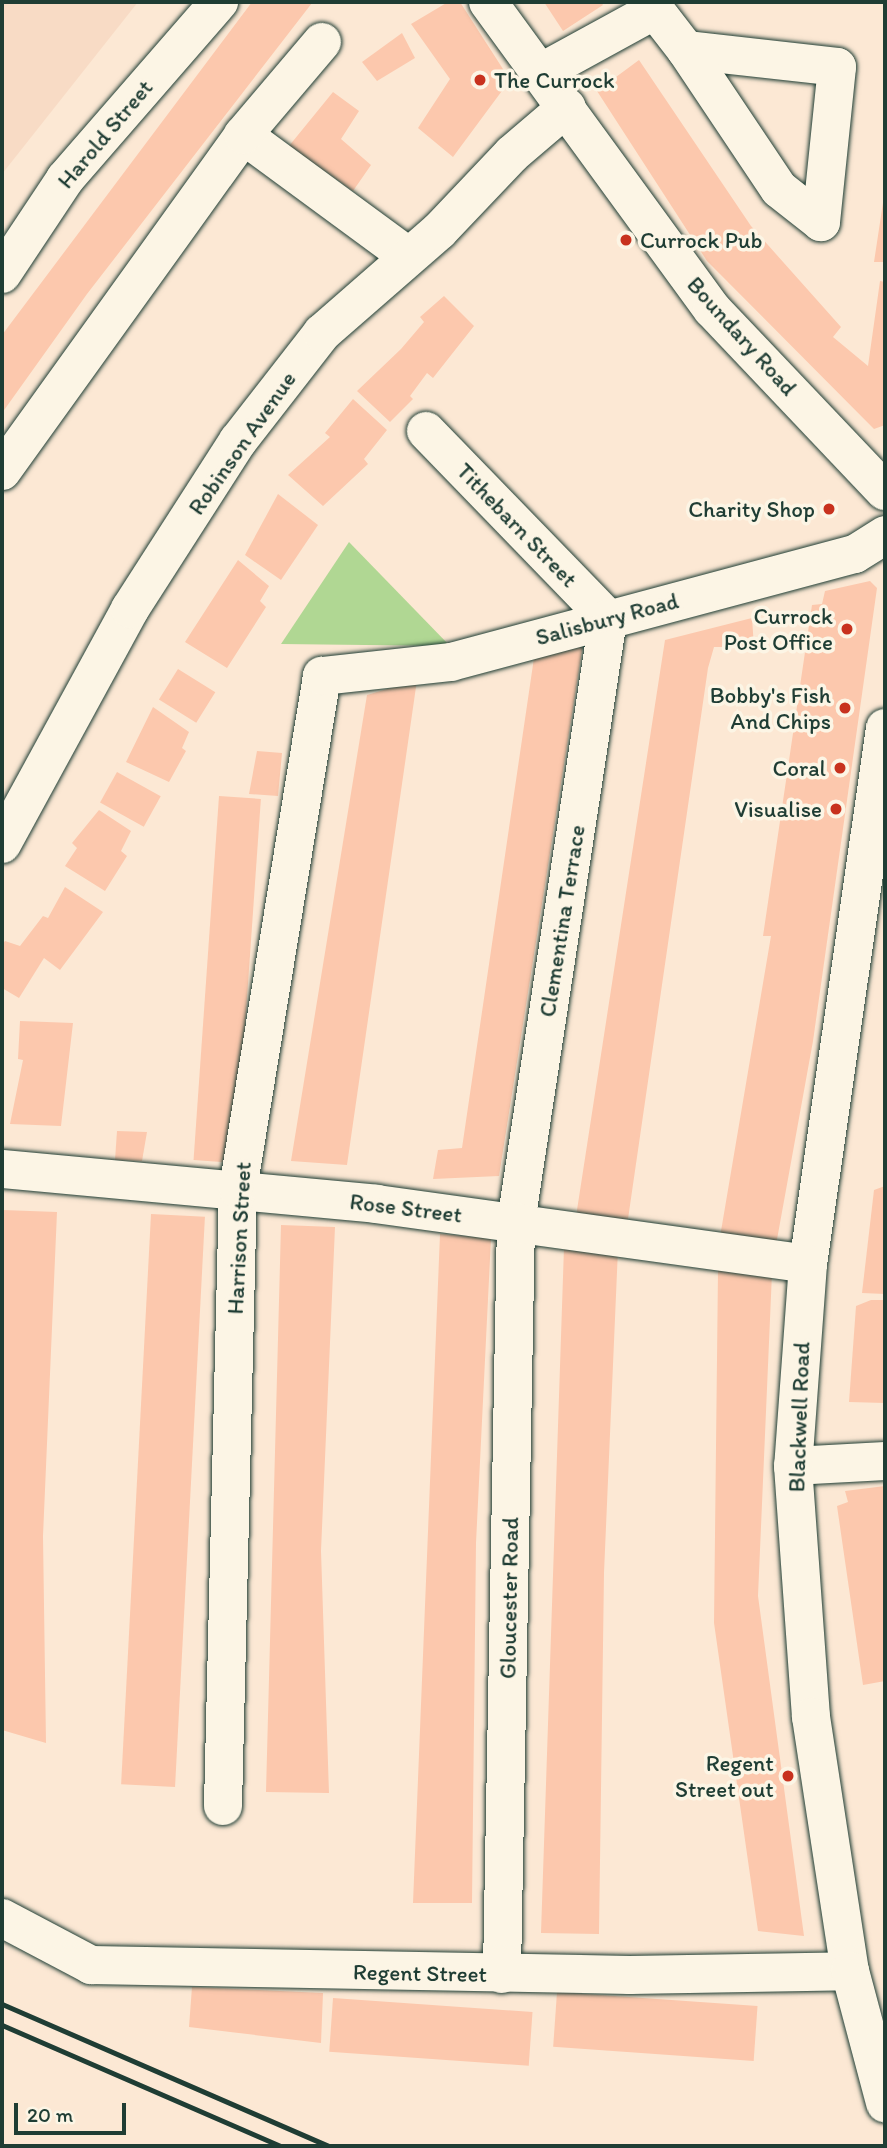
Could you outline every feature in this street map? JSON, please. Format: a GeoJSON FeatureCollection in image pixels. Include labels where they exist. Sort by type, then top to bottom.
{"type":"FeatureCollection","features":[{"type":"Feature","properties":{"kind":"street","name":"Harold Street"},"geometry":{"type":"LineString","coordinates":[[2,274],[65,178],[219,2]]}},
{"type":"Feature","properties":{"kind":"street","name":"Boundary Road"},"geometry":{"type":"LineString","coordinates":[[488,2],[712,309],[885,491]]}},
{"type":"Feature","properties":{"kind":"street"},"geometry":{"type":"LineString","coordinates":[[540,73],[653,6],[686,50],[779,189],[821,222],[837,66],[686,50]]}},
{"type":"Feature","properties":{"kind":"street"},"geometry":{"type":"LineString","coordinates":[[2,471],[243,135],[322,41]]}},
{"type":"Feature","properties":{"kind":"street","name":"Robinson Avenue"},"geometry":{"type":"LineString","coordinates":[[2,844],[130,609],[238,441],[322,333],[567,107]]}},
{"type":"Feature","properties":{"kind":"street"},"geometry":{"type":"LineString","coordinates":[[243,135],[408,256]]}},
{"type":"Feature","properties":{"kind":"street","name":"Tithebarn Street"},"geometry":{"type":"LineString","coordinates":[[426,431],[608,619]]}},
{"type":"Feature","properties":{"kind":"street","name":"Salisbury Road"},"geometry":{"type":"LineString","coordinates":[[322,676],[451,662],[855,554],[885,535]]}},
{"type":"Feature","properties":{"kind":"street","name":"Clementina Terrace"},"geometry":{"type":"LineString","coordinates":[[516,1222],[608,619]]}},
{"type":"Feature","properties":{"kind":"street","name":"Harrison Street"},"geometry":{"type":"LineString","coordinates":[[223,1806],[238,1189],[322,676]]}},
{"type":"Feature","properties":{"kind":"street","name":"Blackwell Road"},"geometry":{"type":"LineString","coordinates":[[885,728],[807,1264],[793,1465],[811,1717],[850,1971],[885,2103]]}},
{"type":"Feature","properties":{"kind":"street","name":"Rose Street"},"geometry":{"type":"LineString","coordinates":[[2,1169],[238,1189],[516,1222],[807,1264]]}},
{"type":"Feature","properties":{"kind":"street","name":"Gloucester Road"},"geometry":{"type":"LineString","coordinates":[[502,1974],[516,1222]]}},
{"type":"Feature","properties":{"kind":"street"},"geometry":{"type":"LineString","coordinates":[[793,1465],[885,1461]]}},
{"type":"Feature","properties":{"kind":"street","name":"Regent Street"},"geometry":{"type":"LineString","coordinates":[[2,1919],[91,1965],[502,1974],[850,1971]]}},
{"type":"Feature","properties":{"kind":"shaded area"},"geometry":{"type":"Polygon","coordinates":[[[2,2],[138,2],[2,174],[2,2]]]}},
{"type":"Feature","properties":{"kind":"green space"},"geometry":{"type":"Polygon","coordinates":[[[349,542],[450,646],[281,644],[349,542]]]}},
{"type":"Feature","properties":{"kind":"building"},"geometry":{"type":"Polygon","coordinates":[[[252,2],[312,3],[87,294],[2,413],[2,335],[252,2]]]}},
{"type":"Feature","properties":{"kind":"building","name":"The Currock"},"geometry":{"type":"Polygon","coordinates":[[[448,2],[460,2],[510,80],[453,157],[418,128],[450,79],[411,24],[448,2]]]}},
{"type":"Feature","properties":{"kind":"building"},"geometry":{"type":"Polygon","coordinates":[[[544,2],[601,2],[603,5],[563,31],[544,2]]]}},
{"type":"Feature","properties":{"kind":"building"},"geometry":{"type":"Polygon","coordinates":[[[402,33],[415,58],[377,81],[362,62],[402,33]]]}},
{"type":"Feature","properties":{"kind":"building"},"geometry":{"type":"Polygon","coordinates":[[[639,60],[751,226],[841,327],[833,337],[868,366],[880,281],[885,282],[885,425],[874,429],[707,261],[597,91],[639,60]]]}},
{"type":"Feature","properties":{"kind":"building"},"geometry":{"type":"Polygon","coordinates":[[[333,92],[359,111],[341,139],[371,165],[353,191],[289,146],[333,92]]]}},
{"type":"Feature","properties":{"kind":"building"},"geometry":{"type":"Polygon","coordinates":[[[884,196],[885,262],[874,262],[884,196]]]}},
{"type":"Feature","properties":{"kind":"building"},"geometry":{"type":"Polygon","coordinates":[[[444,296],[474,326],[433,378],[427,373],[410,396],[413,399],[390,422],[357,391],[401,349],[424,322],[420,317],[444,296]]]}},
{"type":"Feature","properties":{"kind":"building"},"geometry":{"type":"Polygon","coordinates":[[[353,399],[387,430],[364,459],[368,464],[323,506],[288,475],[330,437],[325,433],[353,399]]]}},
{"type":"Feature","properties":{"kind":"building"},"geometry":{"type":"Polygon","coordinates":[[[278,494],[318,525],[281,580],[245,555],[278,494]]]}},
{"type":"Feature","properties":{"kind":"building"},"geometry":{"type":"Polygon","coordinates":[[[238,560],[269,586],[260,601],[266,607],[227,668],[185,642],[238,560]]]}},
{"type":"Feature","properties":{"kind":"building"},"geometry":{"type":"Polygon","coordinates":[[[870,581],[877,588],[813,1041],[776,1245],[720,1237],[771,936],[763,936],[812,605],[822,604],[825,591],[870,581]]]}},
{"type":"Feature","properties":{"kind":"building"},"geometry":{"type":"Polygon","coordinates":[[[752,618],[754,647],[714,647],[708,668],[628,1219],[575,1223],[665,640],[752,618]]]}},
{"type":"Feature","properties":{"kind":"building"},"geometry":{"type":"Polygon","coordinates":[[[583,644],[499,1176],[433,1179],[438,1150],[462,1148],[535,651],[583,644]]]}},
{"type":"Feature","properties":{"kind":"building"},"geometry":{"type":"Polygon","coordinates":[[[178,669],[215,692],[196,723],[159,700],[178,669]]]}},
{"type":"Feature","properties":{"kind":"building"},"geometry":{"type":"Polygon","coordinates":[[[417,680],[347,1165],[291,1161],[367,695],[417,680]]]}},
{"type":"Feature","properties":{"kind":"building"},"geometry":{"type":"Polygon","coordinates":[[[153,707],[189,732],[182,748],[186,751],[169,782],[126,762],[153,707]]]}},
{"type":"Feature","properties":{"kind":"building"},"geometry":{"type":"Polygon","coordinates":[[[257,751],[282,753],[278,796],[249,794],[257,751]]]}},
{"type":"Feature","properties":{"kind":"building"},"geometry":{"type":"Polygon","coordinates":[[[117,772],[161,796],[144,827],[100,803],[117,772]]]}},
{"type":"Feature","properties":{"kind":"building"},"geometry":{"type":"Polygon","coordinates":[[[219,796],[261,799],[235,1163],[194,1160],[219,796]]]}},
{"type":"Feature","properties":{"kind":"building"},"geometry":{"type":"Polygon","coordinates":[[[99,810],[131,831],[121,851],[127,856],[105,891],[65,866],[77,848],[72,843],[99,810]]]}},
{"type":"Feature","properties":{"kind":"building"},"geometry":{"type":"Polygon","coordinates":[[[65,887],[103,912],[60,970],[44,958],[19,998],[2,988],[2,945],[5,941],[20,946],[43,916],[48,918],[65,887]]]}},
{"type":"Feature","properties":{"kind":"building"},"geometry":{"type":"Polygon","coordinates":[[[20,1021],[73,1023],[61,1126],[10,1124],[23,1060],[18,1059],[20,1021]]]}},
{"type":"Feature","properties":{"kind":"building"},"geometry":{"type":"Polygon","coordinates":[[[117,1131],[147,1132],[142,1161],[115,1160],[117,1131]]]}},
{"type":"Feature","properties":{"kind":"building"},"geometry":{"type":"Polygon","coordinates":[[[885,1186],[885,1294],[862,1293],[874,1190],[885,1186]]]}},
{"type":"Feature","properties":{"kind":"building"},"geometry":{"type":"Polygon","coordinates":[[[3,1210],[57,1212],[43,1536],[46,1743],[2,1730],[3,1210]]]}},
{"type":"Feature","properties":{"kind":"building"},"geometry":{"type":"Polygon","coordinates":[[[151,1214],[205,1217],[175,1787],[121,1784],[151,1214]]]}},
{"type":"Feature","properties":{"kind":"building"},"geometry":{"type":"Polygon","coordinates":[[[281,1225],[335,1227],[321,1551],[329,1793],[266,1792],[281,1225]]]}},
{"type":"Feature","properties":{"kind":"building"},"geometry":{"type":"Polygon","coordinates":[[[440,1234],[491,1238],[476,1543],[472,1903],[413,1903],[440,1234]]]}},
{"type":"Feature","properties":{"kind":"building"},"geometry":{"type":"Polygon","coordinates":[[[564,1247],[618,1249],[604,1573],[599,1934],[541,1933],[564,1247]]]}},
{"type":"Feature","properties":{"kind":"building"},"geometry":{"type":"Polygon","coordinates":[[[718,1270],[772,1273],[758,1596],[804,1936],[758,1931],[714,1623],[718,1270]]]}},
{"type":"Feature","properties":{"kind":"building"},"geometry":{"type":"Polygon","coordinates":[[[871,1300],[885,1300],[885,1403],[849,1402],[856,1306],[871,1300]]]}},
{"type":"Feature","properties":{"kind":"building"},"geometry":{"type":"Polygon","coordinates":[[[885,1486],[885,1681],[863,1685],[837,1506],[848,1502],[845,1491],[885,1486]]]}},
{"type":"Feature","properties":{"kind":"building"},"geometry":{"type":"Polygon","coordinates":[[[192,1987],[323,1993],[321,2043],[189,2027],[192,1987]]]}},
{"type":"Feature","properties":{"kind":"building"},"geometry":{"type":"Polygon","coordinates":[[[557,1992],[758,2006],[754,2061],[553,2047],[557,1992]]]}},
{"type":"Feature","properties":{"kind":"building"},"geometry":{"type":"Polygon","coordinates":[[[333,1998],[533,2012],[529,2066],[329,2052],[333,1998]]]}},
{"type":"Feature","properties":{"kind":"railway"},"geometry":{"type":"LineString","coordinates":[[2,2004],[329,2146]]}},
{"type":"Feature","properties":{"kind":"railway"},"geometry":{"type":"LineString","coordinates":[[2,2025],[280,2146]]}},
{"type":"Feature","properties":{"kind":"place","name":"The Currock"},"geometry":{"type":"Point","coordinates":[480,80]}},
{"type":"Feature","properties":{"kind":"place","name":"Currock Pub"},"geometry":{"type":"Point","coordinates":[626,240]}},
{"type":"Feature","properties":{"kind":"place","name":"Charity Shop"},"geometry":{"type":"Point","coordinates":[829,509]}},
{"type":"Feature","properties":{"kind":"place","name":"Currock Post Office"},"geometry":{"type":"Point","coordinates":[847,629]}},
{"type":"Feature","properties":{"kind":"place","name":"Bobby's Fish And Chips"},"geometry":{"type":"Point","coordinates":[845,708]}},
{"type":"Feature","properties":{"kind":"place","name":"Coral"},"geometry":{"type":"Point","coordinates":[840,768]}},
{"type":"Feature","properties":{"kind":"place","name":"Visualise"},"geometry":{"type":"Point","coordinates":[836,809]}},
{"type":"Feature","properties":{"kind":"place","name":"Regent Street out"},"geometry":{"type":"Point","coordinates":[788,1776]}}]}
